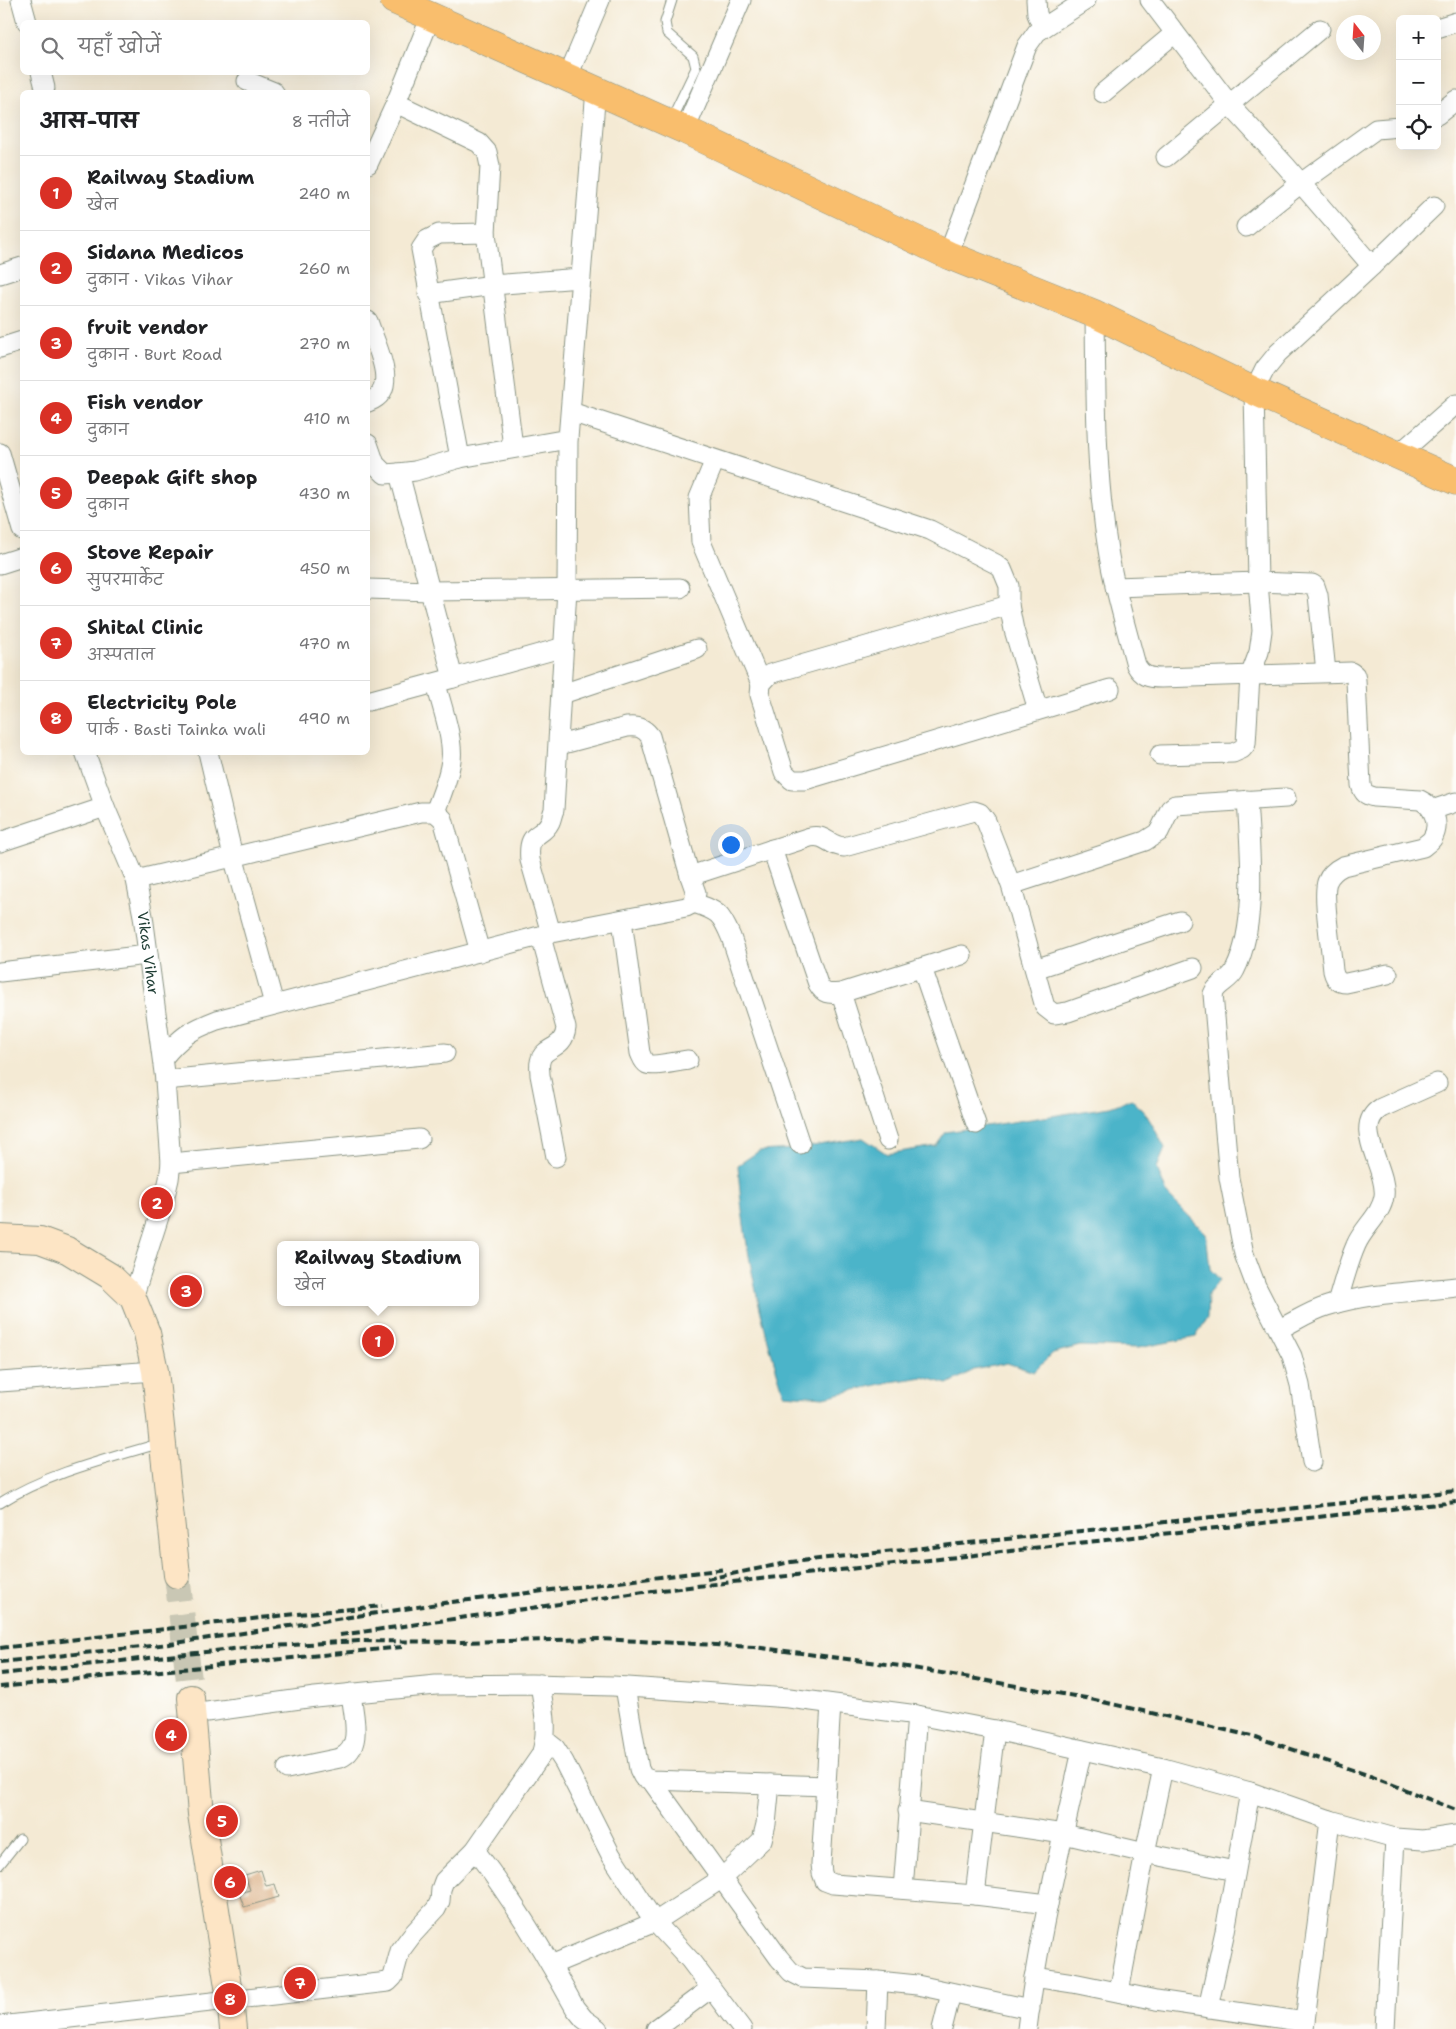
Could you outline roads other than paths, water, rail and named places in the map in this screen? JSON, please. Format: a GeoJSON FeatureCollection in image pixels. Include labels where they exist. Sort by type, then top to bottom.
{"type":"FeatureCollection","features":[{"type":"Feature","properties":{"kind":"main road"},"geometry":{"type":"LineString","coordinates":[[394,0],[678,126],[948,255],[1095,314],[1254,390],[1456,481]]}},
{"type":"Feature","properties":{"kind":"street"},"geometry":{"type":"LineString","coordinates":[[21,0],[26,20]]}},
{"type":"Feature","properties":{"kind":"street"},"geometry":{"type":"LineString","coordinates":[[568,76],[600,0]]}},
{"type":"Feature","properties":{"kind":"street"},"geometry":{"type":"LineString","coordinates":[[678,126],[741,0]]}},
{"type":"Feature","properties":{"kind":"street"},"geometry":{"type":"LineString","coordinates":[[1036,0],[1037,14],[1043,28]]}},
{"type":"Feature","properties":{"kind":"street"},"geometry":{"type":"LineString","coordinates":[[948,255],[1027,46],[1037,32],[1086,0]]}},
{"type":"Feature","properties":{"kind":"street"},"geometry":{"type":"LineString","coordinates":[[1150,0],[1230,105],[1301,183],[1372,266]]}},
{"type":"Feature","properties":{"kind":"street"},"geometry":{"type":"LineString","coordinates":[[370,155],[374,136],[396,103],[430,16]]}},
{"type":"Feature","properties":{"kind":"street"},"geometry":{"type":"LineString","coordinates":[[1441,27],[1456,22]]}},
{"type":"Feature","properties":{"kind":"street"},"geometry":{"type":"LineString","coordinates":[[1166,157],[1320,29]]}},
{"type":"Feature","properties":{"kind":"street"},"geometry":{"type":"LineString","coordinates":[[1103,93],[1174,33]]}},
{"type":"Feature","properties":{"kind":"street"},"geometry":{"type":"LineString","coordinates":[[247,81],[269,90]]}},
{"type":"Feature","properties":{"kind":"street"},"geometry":{"type":"LineString","coordinates":[[556,1157],[540,1075],[540,1062],[543,1054],[561,1043],[565,1037],[566,1028],[529,849],[532,840],[549,824],[554,810],[568,589],[568,439],[596,89]]}},
{"type":"Feature","properties":{"kind":"street"},"geometry":{"type":"LineString","coordinates":[[1441,112],[1456,100]]}},
{"type":"Feature","properties":{"kind":"street"},"geometry":{"type":"LineString","coordinates":[[396,103],[479,143],[487,152],[490,166],[486,233],[513,448]]}},
{"type":"Feature","properties":{"kind":"street"},"geometry":{"type":"LineString","coordinates":[[1246,227],[1301,183],[1376,129],[1396,127]]}},
{"type":"Feature","properties":{"kind":"street"},"geometry":{"type":"LineString","coordinates":[[1160,756],[1233,753],[1242,749],[1246,744],[1250,676],[1259,652],[1262,631],[1258,582],[1254,390],[1265,369],[1278,353],[1434,206]]}},
{"type":"Feature","properties":{"kind":"street"},"geometry":{"type":"LineString","coordinates":[[460,458],[421,249],[427,240],[439,234],[486,233]]}},
{"type":"Feature","properties":{"kind":"street"},"geometry":{"type":"LineString","coordinates":[[0,274],[20,268]]}},
{"type":"Feature","properties":{"kind":"street"},"geometry":{"type":"LineString","coordinates":[[428,294],[493,285],[580,278]]}},
{"type":"Feature","properties":{"kind":"street"},"geometry":{"type":"LineString","coordinates":[[1095,314],[1096,448],[1107,549],[1115,587],[1136,664],[1141,673],[1145,676],[1162,678],[1346,671],[1355,675],[1361,785],[1363,792],[1367,796],[1374,797],[1420,800],[1427,803],[1432,810],[1436,822],[1435,832],[1432,840],[1423,847],[1343,866],[1330,876],[1326,884],[1326,902],[1334,971],[1337,980],[1340,983],[1346,983],[1388,974]]}},
{"type":"Feature","properties":{"kind":"street"},"geometry":{"type":"LineString","coordinates":[[370,327],[385,373],[384,389],[375,399],[370,401]]}},
{"type":"Feature","properties":{"kind":"street"},"geometry":{"type":"LineString","coordinates":[[0,348],[20,342]]}},
{"type":"Feature","properties":{"kind":"street"},"geometry":{"type":"LineString","coordinates":[[1398,455],[1456,404]]}},
{"type":"Feature","properties":{"kind":"street"},"geometry":{"type":"LineString","coordinates":[[571,412],[930,530],[1002,569],[1009,586],[1009,605],[1038,710]]}},
{"type":"Feature","properties":{"kind":"street"},"geometry":{"type":"LineString","coordinates":[[370,451],[374,464],[385,474],[399,474],[460,458],[568,439]]}},
{"type":"Feature","properties":{"kind":"street"},"geometry":{"type":"LineString","coordinates":[[0,454],[20,523]]}},
{"type":"Feature","properties":{"kind":"street"},"geometry":{"type":"LineString","coordinates":[[715,460],[699,498],[701,542],[760,684],[760,695],[784,772],[792,780],[806,780],[1110,689]]}},
{"type":"Feature","properties":{"kind":"street"},"geometry":{"type":"LineString","coordinates":[[399,474],[430,591],[445,681],[452,758],[435,812]]}},
{"type":"Feature","properties":{"kind":"street"},"geometry":{"type":"LineString","coordinates":[[0,564],[20,558]]}},
{"type":"Feature","properties":{"kind":"street"},"geometry":{"type":"LineString","coordinates":[[1115,587],[1258,582],[1307,583],[1315,586],[1318,595],[1326,672]]}},
{"type":"Feature","properties":{"kind":"street"},"geometry":{"type":"LineString","coordinates":[[370,589],[430,591],[680,588]]}},
{"type":"Feature","properties":{"kind":"street"},"geometry":{"type":"LineString","coordinates":[[760,684],[770,674],[1009,605]]}},
{"type":"Feature","properties":{"kind":"street"},"geometry":{"type":"LineString","coordinates":[[370,700],[564,647]]}},
{"type":"Feature","properties":{"kind":"street"},"geometry":{"type":"LineString","coordinates":[[562,694],[697,649]]}},
{"type":"Feature","properties":{"kind":"street"},"geometry":{"type":"LineString","coordinates":[[559,745],[627,727],[638,726],[646,730],[650,736],[696,893],[694,903]]}},
{"type":"Feature","properties":{"kind":"street","name":"Vikas Vihar"},"geometry":{"type":"LineString","coordinates":[[87,755],[105,807],[136,880],[143,916],[165,1080],[171,1163],[163,1204],[133,1298]]}},
{"type":"Feature","properties":{"kind":"street"},"geometry":{"type":"LineString","coordinates":[[209,755],[233,856],[274,1004]]}},
{"type":"Feature","properties":{"kind":"street"},"geometry":{"type":"LineString","coordinates":[[1011,885],[1145,841],[1159,832],[1170,809],[1175,805],[1286,798]]}},
{"type":"Feature","properties":{"kind":"street"},"geometry":{"type":"LineString","coordinates":[[1247,800],[1252,877],[1246,931],[1235,971],[1215,989],[1213,994],[1229,1178],[1244,1254],[1256,1286],[1292,1356],[1300,1385],[1312,1462]]}},
{"type":"Feature","properties":{"kind":"street"},"geometry":{"type":"LineString","coordinates":[[1432,810],[1456,802]]}},
{"type":"Feature","properties":{"kind":"street"},"geometry":{"type":"LineString","coordinates":[[0,842],[105,807]]}},
{"type":"Feature","properties":{"kind":"street"},"geometry":{"type":"LineString","coordinates":[[690,876],[817,835],[824,837],[836,847],[844,847],[974,811],[980,813],[986,822],[1011,885],[1046,1007],[1054,1014],[1068,1012],[1193,968]]}},
{"type":"Feature","properties":{"kind":"street"},"geometry":{"type":"LineString","coordinates":[[136,880],[421,812],[435,812],[443,819],[480,952]]}},
{"type":"Feature","properties":{"kind":"street"},"geometry":{"type":"LineString","coordinates":[[772,849],[818,984],[821,990],[827,994],[840,993],[962,955]]}},
{"type":"Feature","properties":{"kind":"street"},"geometry":{"type":"LineString","coordinates":[[163,1058],[177,1040],[194,1029],[217,1020],[546,935],[686,907],[694,903],[711,908],[722,918],[731,937],[800,1144]]}},
{"type":"Feature","properties":{"kind":"street"},"geometry":{"type":"LineString","coordinates":[[622,920],[640,1053],[643,1060],[647,1064],[688,1060]]}},
{"type":"Feature","properties":{"kind":"street"},"geometry":{"type":"LineString","coordinates":[[1035,970],[1180,921]]}},
{"type":"Feature","properties":{"kind":"street"},"geometry":{"type":"LineString","coordinates":[[0,972],[147,955]]}},
{"type":"Feature","properties":{"kind":"street"},"geometry":{"type":"LineString","coordinates":[[922,968],[976,1124]]}},
{"type":"Feature","properties":{"kind":"street"},"geometry":{"type":"LineString","coordinates":[[840,993],[888,1140]]}},
{"type":"Feature","properties":{"kind":"street"},"geometry":{"type":"LineString","coordinates":[[165,1080],[445,1053]]}},
{"type":"Feature","properties":{"kind":"street"},"geometry":{"type":"LineString","coordinates":[[1337,1304],[1356,1245],[1378,1211],[1384,1197],[1384,1184],[1367,1129],[1369,1119],[1381,1108],[1437,1083]]}},
{"type":"Feature","properties":{"kind":"street"},"geometry":{"type":"LineString","coordinates":[[171,1163],[419,1139]]}},
{"type":"Feature","properties":{"kind":"street"},"geometry":{"type":"LineString","coordinates":[[0,1238],[40,1240],[67,1250],[110,1276],[133,1298],[147,1333],[155,1371],[177,1575]]}},
{"type":"Feature","properties":{"kind":"street"},"geometry":{"type":"LineString","coordinates":[[1279,1329],[1324,1307],[1392,1294],[1456,1287]]}},
{"type":"Feature","properties":{"kind":"street"},"geometry":{"type":"LineString","coordinates":[[0,1382],[155,1371]]}},
{"type":"Feature","properties":{"kind":"street"},"geometry":{"type":"LineString","coordinates":[[0,2026],[230,1998],[388,1982],[393,1976],[400,1951],[436,1909],[440,1901],[444,1881],[475,1850],[541,1755],[546,1741],[546,1727],[540,1684]]}},
{"type":"Feature","properties":{"kind":"street"},"geometry":{"type":"LineString","coordinates":[[233,2029],[230,1998],[201,1814],[191,1706],[436,1686],[540,1684],[625,1687],[789,1698],[917,1715],[995,1730],[1163,1768],[1250,1792],[1330,1820],[1394,1838],[1423,1840],[1456,1835]]}},
{"type":"Feature","properties":{"kind":"street"},"geometry":{"type":"LineString","coordinates":[[625,1687],[639,1769],[643,1776],[651,1780],[826,1786]]}},
{"type":"Feature","properties":{"kind":"street"},"geometry":{"type":"LineString","coordinates":[[287,1769],[348,1755],[353,1748],[355,1738],[351,1693]]}},
{"type":"Feature","properties":{"kind":"street"},"geometry":{"type":"LineString","coordinates":[[831,1704],[822,1864],[822,1873],[825,1881],[833,1884],[975,1895],[1048,1904]]}},
{"type":"Feature","properties":{"kind":"street"},"geometry":{"type":"LineString","coordinates":[[903,1889],[917,1715]]}},
{"type":"Feature","properties":{"kind":"street"},"geometry":{"type":"LineString","coordinates":[[975,1895],[995,1730]]}},
{"type":"Feature","properties":{"kind":"street"},"geometry":{"type":"LineString","coordinates":[[546,1741],[555,1748],[564,1762],[611,1856],[655,1922],[690,1960],[742,2029]]}},
{"type":"Feature","properties":{"kind":"street"},"geometry":{"type":"LineString","coordinates":[[1028,2029],[1034,1977],[1048,1904],[1082,1750]]}},
{"type":"Feature","properties":{"kind":"street"},"geometry":{"type":"LineString","coordinates":[[1119,1992],[1163,1768]]}},
{"type":"Feature","properties":{"kind":"street"},"geometry":{"type":"LineString","coordinates":[[651,1780],[778,1958],[791,1972],[803,1978],[878,1981],[917,1986],[1030,2009]]}},
{"type":"Feature","properties":{"kind":"street"},"geometry":{"type":"LineString","coordinates":[[551,1965],[655,1922],[721,1879],[762,1840],[766,1824],[770,1784]]}},
{"type":"Feature","properties":{"kind":"street"},"geometry":{"type":"LineString","coordinates":[[1208,2008],[1225,1931],[1250,1792]]}},
{"type":"Feature","properties":{"kind":"street"},"geometry":{"type":"LineString","coordinates":[[908,1811],[1064,1834],[1235,1871]]}},
{"type":"Feature","properties":{"kind":"street"},"geometry":{"type":"LineString","coordinates":[[1034,1977],[1305,2025],[1330,1820]]}},
{"type":"Feature","properties":{"kind":"street"},"geometry":{"type":"LineString","coordinates":[[1384,2029],[1394,1838]]}},
{"type":"Feature","properties":{"kind":"street"},"geometry":{"type":"LineString","coordinates":[[475,1850],[504,1888],[575,2008],[584,2019],[598,2029]]}},
{"type":"Feature","properties":{"kind":"street"},"geometry":{"type":"LineString","coordinates":[[876,2029],[878,1981]]}},
{"type":"Feature","properties":{"kind":"street"},"geometry":{"type":"LineString","coordinates":[[656,2029],[711,1988]]}},
{"type":"Feature","properties":{"kind":"street"},"geometry":{"type":"LineString","coordinates":[[942,2029],[951,1993]]}},
{"type":"Feature","properties":{"kind":"lane"},"geometry":{"type":"LineString","coordinates":[[672,0],[666,22],[667,33],[693,56],[696,68],[678,126]]}},
{"type":"Feature","properties":{"kind":"lane"},"geometry":{"type":"LineString","coordinates":[[0,1503],[46,1481],[99,1461],[163,1442]]}},
{"type":"Feature","properties":{"kind":"lane"},"geometry":{"type":"LineString","coordinates":[[0,1864],[20,1839]]}},
{"type":"Feature","properties":{"kind":"water"},"geometry":{"type":"Polygon","coordinates":[[[1132,1099],[1148,1117],[1165,1148],[1157,1168],[1167,1194],[1206,1233],[1210,1269],[1220,1280],[1208,1294],[1207,1318],[1196,1337],[1138,1348],[1080,1346],[1053,1353],[1034,1372],[1007,1363],[974,1370],[948,1384],[923,1377],[890,1382],[824,1397],[784,1394],[760,1310],[748,1252],[738,1165],[759,1151],[794,1149],[863,1138],[887,1154],[936,1146],[946,1132],[1110,1107],[1132,1099]]]}},
{"type":"Feature","properties":{"kind":"tunnel"},"geometry":{"type":"LineString","coordinates":[[177,1575],[191,1698]]}},
{"type":"Feature","properties":{"kind":"railway"},"geometry":{"type":"LineString","coordinates":[[707,1579],[791,1562],[1456,1491]]}},
{"type":"Feature","properties":{"kind":"railway"},"geometry":{"type":"LineString","coordinates":[[1032,1548],[1456,1502]]}},
{"type":"Feature","properties":{"kind":"railway"},"geometry":{"type":"LineString","coordinates":[[340,1635],[644,1592],[1037,1548]]}},
{"type":"Feature","properties":{"kind":"railway"},"geometry":{"type":"LineString","coordinates":[[0,1662],[169,1644],[444,1603],[726,1569]]}},
{"type":"Feature","properties":{"kind":"railway"},"geometry":{"type":"LineString","coordinates":[[0,1648],[382,1606]]}},
{"type":"Feature","properties":{"kind":"railway"},"geometry":{"type":"LineString","coordinates":[[256,1647],[359,1641],[461,1642],[600,1639],[754,1647],[901,1666],[1086,1698],[1256,1737],[1373,1777],[1456,1810]]}},
{"type":"Feature","properties":{"kind":"railway"},"geometry":{"type":"LineString","coordinates":[[0,1674],[261,1646]]}},
{"type":"Feature","properties":{"kind":"railway"},"geometry":{"type":"LineString","coordinates":[[0,1687],[402,1647]]}},
{"type":"Feature","properties":{"kind":"place","name":"Sidana Medicos"},"geometry":{"type":"Point","coordinates":[157,1203]}},
{"type":"Feature","properties":{"kind":"place","name":"fruit vendor"},"geometry":{"type":"Point","coordinates":[186,1291]}},
{"type":"Feature","properties":{"kind":"place","name":"Railway Stadium"},"geometry":{"type":"Point","coordinates":[378,1341]}},
{"type":"Feature","properties":{"kind":"place","name":"Fish vendor"},"geometry":{"type":"Point","coordinates":[171,1735]}},
{"type":"Feature","properties":{"kind":"place","name":"Deepak Gift shop"},"geometry":{"type":"Point","coordinates":[222,1821]}},
{"type":"Feature","properties":{"kind":"place","name":"Stove Repair"},"geometry":{"type":"Point","coordinates":[230,1882]}},
{"type":"Feature","properties":{"kind":"place","name":"Shital Clinic"},"geometry":{"type":"Point","coordinates":[300,1983]}},
{"type":"Feature","properties":{"kind":"place","name":"Electricity Pole"},"geometry":{"type":"Point","coordinates":[230,1999]}}]}
